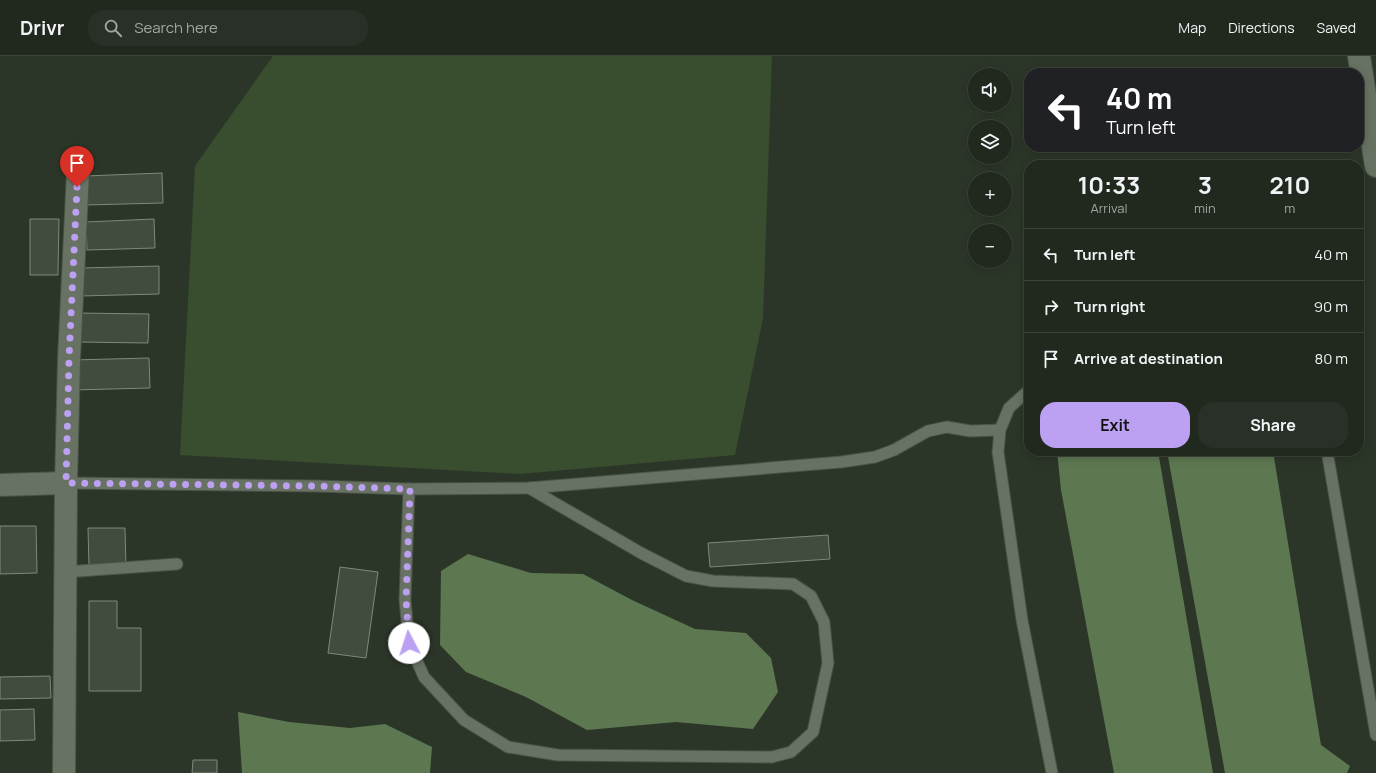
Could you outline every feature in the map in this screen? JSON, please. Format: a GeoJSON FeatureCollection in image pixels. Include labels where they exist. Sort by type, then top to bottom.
{"type":"FeatureCollection","features":[{"type":"Feature","properties":{"kind":"street"},"geometry":{"type":"LineString","coordinates":[[1358,56],[1360,68]]}},
{"type":"Feature","properties":{"kind":"street"},"geometry":{"type":"LineString","coordinates":[[1364,93],[1376,166]]}},
{"type":"Feature","properties":{"kind":"street"},"geometry":{"type":"LineString","coordinates":[[64,773],[64,572],[69,352],[78,172]]}},
{"type":"Feature","properties":{"kind":"street"},"geometry":{"type":"LineString","coordinates":[[0,485],[66,483]]}},
{"type":"Feature","properties":{"kind":"lane"},"geometry":{"type":"LineString","coordinates":[[1024,394],[1009,408],[1000,430],[998,452],[1022,620],[1052,773]]}},
{"type":"Feature","properties":{"kind":"lane"},"geometry":{"type":"LineString","coordinates":[[66,483],[316,486],[410,489],[529,488],[841,462],[875,457],[894,450],[928,431],[947,427],[970,431],[1000,430]]}},
{"type":"Feature","properties":{"kind":"lane"},"geometry":{"type":"LineString","coordinates":[[1328,456],[1376,735]]}},
{"type":"Feature","properties":{"kind":"lane"},"geometry":{"type":"LineString","coordinates":[[410,489],[406,600],[409,643],[424,677],[464,720],[508,747],[558,755],[772,757],[791,752],[813,732],[828,663],[824,622],[811,596],[793,584],[713,581],[686,576],[641,553],[529,488]]}},
{"type":"Feature","properties":{"kind":"lane"},"geometry":{"type":"LineString","coordinates":[[64,572],[178,564]]}},
{"type":"Feature","properties":{"kind":"shaded area"},"geometry":{"type":"Polygon","coordinates":[[[273,56],[772,56],[763,318],[735,455],[520,474],[180,455],[195,166],[273,56]]]}},
{"type":"Feature","properties":{"kind":"shaded area"},"geometry":{"type":"Polygon","coordinates":[[[1058,456],[1159,456],[1213,773],[1114,773],[1061,490],[1058,456]]]}},
{"type":"Feature","properties":{"kind":"shaded area"},"geometry":{"type":"Polygon","coordinates":[[[1168,456],[1274,456],[1321,745],[1350,766],[1347,773],[1225,773],[1168,456]]]}},
{"type":"Feature","properties":{"kind":"shaded area"},"geometry":{"type":"Polygon","coordinates":[[[468,554],[531,573],[583,574],[632,600],[695,629],[746,633],[771,658],[778,692],[753,729],[676,722],[587,730],[526,697],[466,672],[440,645],[441,571],[468,554]]]}},
{"type":"Feature","properties":{"kind":"shaded area"},"geometry":{"type":"Polygon","coordinates":[[[238,712],[289,722],[350,728],[385,724],[432,747],[430,773],[242,773],[238,712]]]}},
{"type":"Feature","properties":{"kind":"building"},"geometry":{"type":"Polygon","coordinates":[[[162,173],[163,203],[86,205],[85,176],[162,173]]]}},
{"type":"Feature","properties":{"kind":"building"},"geometry":{"type":"Polygon","coordinates":[[[30,219],[59,219],[58,275],[30,275],[30,219]]]}},
{"type":"Feature","properties":{"kind":"building"},"geometry":{"type":"Polygon","coordinates":[[[154,219],[155,248],[87,250],[86,222],[154,219]]]}},
{"type":"Feature","properties":{"kind":"building"},"geometry":{"type":"Polygon","coordinates":[[[159,266],[159,294],[81,296],[81,268],[159,266]]]}},
{"type":"Feature","properties":{"kind":"building"},"geometry":{"type":"Polygon","coordinates":[[[79,313],[149,314],[148,343],[78,342],[79,313]]]}},
{"type":"Feature","properties":{"kind":"building"},"geometry":{"type":"Polygon","coordinates":[[[149,358],[150,388],[73,390],[72,360],[149,358]]]}},
{"type":"Feature","properties":{"kind":"building"},"geometry":{"type":"Polygon","coordinates":[[[0,526],[36,526],[37,573],[0,574],[0,526]]]}},
{"type":"Feature","properties":{"kind":"building"},"geometry":{"type":"Polygon","coordinates":[[[88,528],[125,528],[126,567],[89,567],[88,528]]]}},
{"type":"Feature","properties":{"kind":"building"},"geometry":{"type":"Polygon","coordinates":[[[828,535],[830,559],[710,567],[708,543],[828,535]]]}},
{"type":"Feature","properties":{"kind":"building"},"geometry":{"type":"Polygon","coordinates":[[[340,567],[378,572],[366,658],[328,653],[340,567]]]}},
{"type":"Feature","properties":{"kind":"building"},"geometry":{"type":"Polygon","coordinates":[[[89,601],[117,601],[117,628],[141,628],[141,691],[89,691],[89,601]]]}},
{"type":"Feature","properties":{"kind":"building"},"geometry":{"type":"Polygon","coordinates":[[[50,676],[51,698],[0,699],[0,677],[50,676]]]}},
{"type":"Feature","properties":{"kind":"building"},"geometry":{"type":"Polygon","coordinates":[[[34,709],[35,740],[0,741],[0,710],[34,709]]]}},
{"type":"Feature","properties":{"kind":"building"},"geometry":{"type":"Polygon","coordinates":[[[193,760],[217,760],[217,773],[192,773],[193,760]]]}},
{"type":"Feature","properties":{"kind":"route"},"geometry":{"type":"LineString","coordinates":[[77,187],[69,359],[66,483],[316,486],[410,489],[406,600],[409,643]]}}]}
